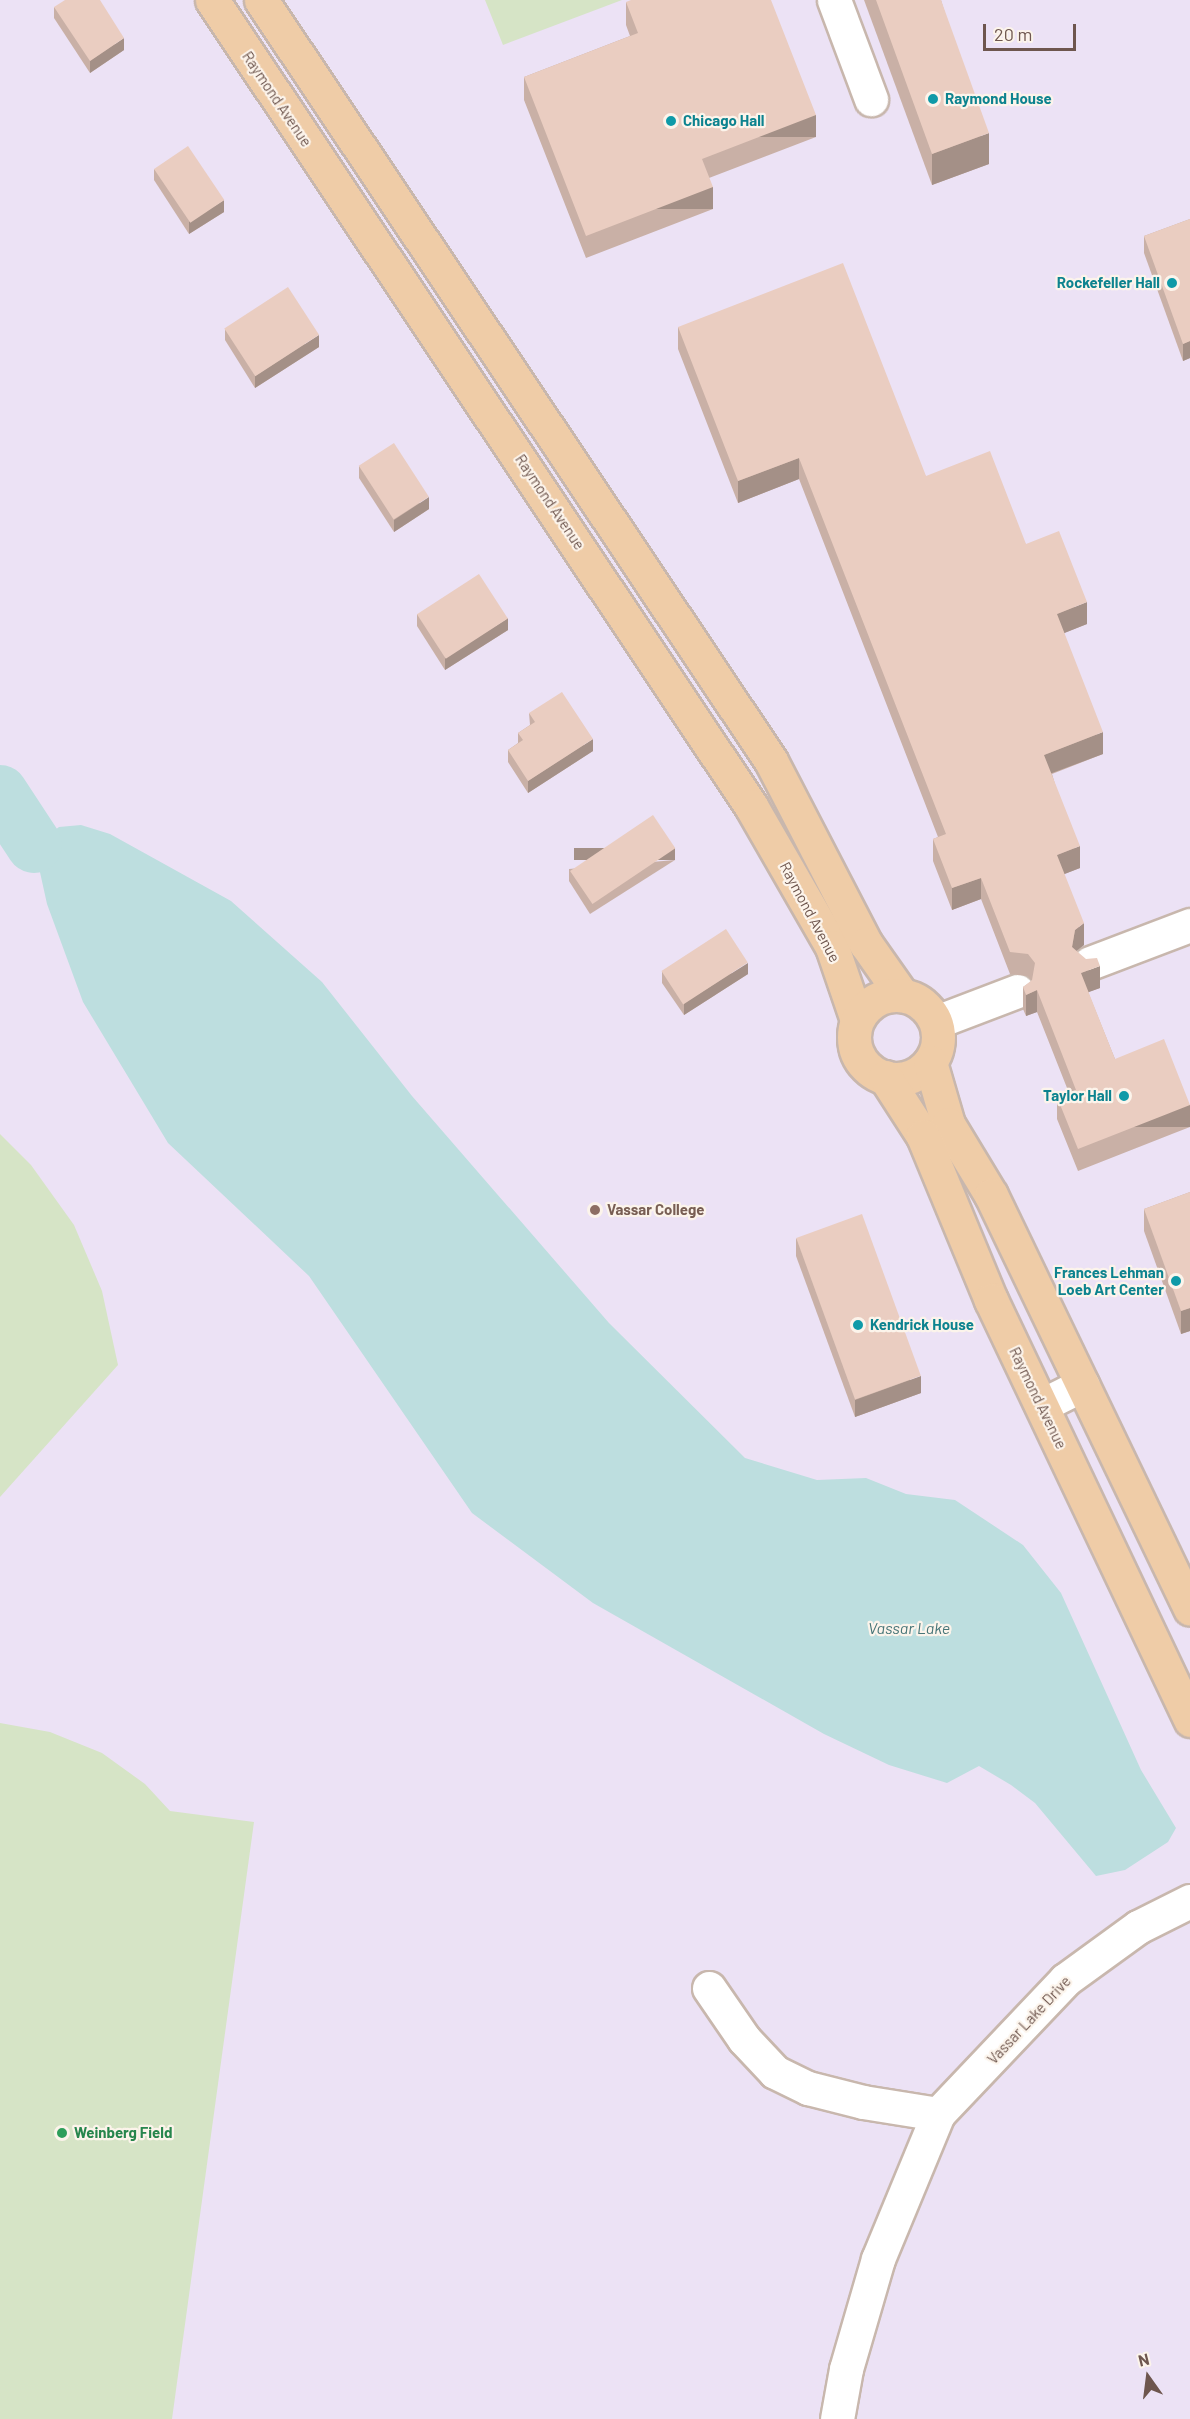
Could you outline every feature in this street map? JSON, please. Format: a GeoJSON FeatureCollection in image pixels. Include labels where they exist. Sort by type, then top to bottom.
{"type":"FeatureCollection","features":[{"type":"Feature","properties":{"kind":"main road","name":"Raymond Avenue"},"geometry":{"type":"LineString","coordinates":[[212,0],[752,806],[832,947],[857,1020],[856,1050],[872,1071],[885,1077],[923,1136],[991,1300],[1190,1720]]}},
{"type":"Feature","properties":{"kind":"main road"},"geometry":{"type":"LineString","coordinates":[[261,0],[771,761],[866,945],[902,995],[923,1004],[936,1022],[938,1043],[930,1062],[910,1077],[885,1077]]}},
{"type":"Feature","properties":{"kind":"main road"},"geometry":{"type":"LineString","coordinates":[[857,1020],[870,1003],[902,995]]}},
{"type":"Feature","properties":{"kind":"main road"},"geometry":{"type":"LineString","coordinates":[[930,1062],[948,1124],[991,1196],[1190,1609]]}},
{"type":"Feature","properties":{"kind":"street"},"geometry":{"type":"LineString","coordinates":[[834,0],[871,99]]}},
{"type":"Feature","properties":{"kind":"street"},"geometry":{"type":"LineString","coordinates":[[1090,963],[1190,925]]}},
{"type":"Feature","properties":{"kind":"street"},"geometry":{"type":"LineString","coordinates":[[936,1022],[1017,991]]}},
{"type":"Feature","properties":{"kind":"street"},"geometry":{"type":"LineString","coordinates":[[1042,1405],[1082,1385]]}},
{"type":"Feature","properties":{"kind":"street","name":"Vassar Lake Drive"},"geometry":{"type":"LineString","coordinates":[[837,2419],[846,2368],[878,2259],[938,2114],[1065,1980],[1138,1927],[1190,1902]]}},
{"type":"Feature","properties":{"kind":"street"},"geometry":{"type":"LineString","coordinates":[[709,1988],[744,2039],[775,2072],[808,2088],[852,2100],[938,2114]]}},
{"type":"Feature","properties":{"kind":"shaded area","name":"Vassar College"},"geometry":{"type":"Polygon","coordinates":[[[0,0],[1190,0],[1190,2419],[0,2419],[0,0]]]}},
{"type":"Feature","properties":{"kind":"green space"},"geometry":{"type":"Polygon","coordinates":[[[485,0],[622,0],[503,45],[485,0]]]}},
{"type":"Feature","properties":{"kind":"green space"},"geometry":{"type":"Polygon","coordinates":[[[0,1134],[31,1165],[74,1225],[102,1291],[118,1365],[0,1497],[0,1134]]]}},
{"type":"Feature","properties":{"kind":"green space"},"geometry":{"type":"Polygon","coordinates":[[[0,1723],[50,1732],[102,1753],[145,1784],[170,1811],[254,1822],[172,2419],[0,2419],[0,1723]]]}},
{"type":"Feature","properties":{"kind":"water","name":"Vassar Lake"},"geometry":{"type":"Polygon","coordinates":[[[81,825],[110,834],[231,901],[322,982],[412,1096],[609,1323],[745,1458],[817,1480],[866,1478],[906,1494],[955,1500],[1023,1545],[1061,1593],[1141,1770],[1176,1828],[1168,1842],[1125,1870],[1096,1876],[1035,1803],[979,1766],[947,1783],[889,1765],[824,1734],[593,1603],[472,1513],[309,1276],[168,1143],[83,1002],[47,904],[34,845],[59,827],[81,825]]]}},
{"type":"Feature","properties":{"kind":"building"},"geometry":{"type":"Polygon","coordinates":[[[65,0],[100,0],[124,38],[90,61],[54,7],[65,0]]]}},
{"type":"Feature","properties":{"kind":"building","name":"Chicago Hall"},"geometry":{"type":"Polygon","coordinates":[[[631,0],[771,0],[816,115],[702,159],[713,187],[586,236],[524,77],[638,33],[626,2],[631,0]]]}},
{"type":"Feature","properties":{"kind":"building","name":"Raymond House"},"geometry":{"type":"Polygon","coordinates":[[[876,0],[941,0],[989,133],[932,154],[876,0]]]}},
{"type":"Feature","properties":{"kind":"building"},"geometry":{"type":"Polygon","coordinates":[[[188,146],[224,200],[190,223],[154,169],[188,146]]]}},
{"type":"Feature","properties":{"kind":"building","name":"Rockefeller Hall"},"geometry":{"type":"Polygon","coordinates":[[[1190,219],[1190,341],[1183,344],[1144,236],[1190,219]]]}},
{"type":"Feature","properties":{"kind":"building"},"geometry":{"type":"Polygon","coordinates":[[[843,263],[926,476],[990,451],[1026,544],[1059,531],[1087,602],[1057,614],[1103,732],[1044,755],[1080,846],[1057,855],[1084,923],[1075,930],[1072,947],[1086,959],[1097,958],[1100,966],[1081,973],[1115,1059],[1164,1039],[1190,1105],[1078,1149],[1057,1097],[1076,1090],[1037,990],[1026,995],[1023,987],[1032,980],[1035,963],[1028,954],[1010,952],[981,878],[952,888],[933,839],[946,834],[799,458],[738,481],[678,327],[843,263]]]}},
{"type":"Feature","properties":{"kind":"building"},"geometry":{"type":"Polygon","coordinates":[[[288,287],[319,335],[255,376],[224,328],[288,287]]]}},
{"type":"Feature","properties":{"kind":"building"},"geometry":{"type":"Polygon","coordinates":[[[394,443],[429,497],[394,520],[359,466],[394,443]]]}},
{"type":"Feature","properties":{"kind":"building"},"geometry":{"type":"Polygon","coordinates":[[[479,574],[508,618],[446,659],[417,614],[479,574]]]}},
{"type":"Feature","properties":{"kind":"building"},"geometry":{"type":"Polygon","coordinates":[[[562,692],[593,739],[528,781],[508,750],[523,740],[518,733],[535,722],[529,713],[562,692]]]}},
{"type":"Feature","properties":{"kind":"building"},"geometry":{"type":"Polygon","coordinates":[[[653,815],[675,848],[592,904],[570,871],[653,815]]]}},
{"type":"Feature","properties":{"kind":"building"},"geometry":{"type":"Polygon","coordinates":[[[726,929],[748,963],[683,1004],[661,971],[726,929]]]}},
{"type":"Feature","properties":{"kind":"building","name":"Frances Lehman Loeb Art Center"},"geometry":{"type":"Polygon","coordinates":[[[1190,1192],[1190,1308],[1181,1311],[1144,1209],[1190,1192]]]}},
{"type":"Feature","properties":{"kind":"building","name":"Kendrick House"},"geometry":{"type":"Polygon","coordinates":[[[862,1214],[921,1376],[855,1400],[796,1238],[862,1214]]]}},
{"type":"Feature","properties":{"kind":"waterway"},"geometry":{"type":"LineString","coordinates":[[0,793],[34,845]]}},
{"type":"Feature","properties":{"kind":"place","name":"Raymond House"},"geometry":{"type":"Point","coordinates":[933,99]}},
{"type":"Feature","properties":{"kind":"place","name":"Chicago Hall"},"geometry":{"type":"Point","coordinates":[671,121]}},
{"type":"Feature","properties":{"kind":"place","name":"Rockefeller Hall"},"geometry":{"type":"Point","coordinates":[1172,283]}},
{"type":"Feature","properties":{"kind":"place","name":"Taylor Hall"},"geometry":{"type":"Point","coordinates":[1124,1096]}},
{"type":"Feature","properties":{"kind":"place","name":"Vassar College"},"geometry":{"type":"Point","coordinates":[595,1210]}},
{"type":"Feature","properties":{"kind":"place","name":"Frances Lehman Loeb Art Center"},"geometry":{"type":"Point","coordinates":[1176,1281]}},
{"type":"Feature","properties":{"kind":"place","name":"Kendrick House"},"geometry":{"type":"Point","coordinates":[858,1325]}},
{"type":"Feature","properties":{"kind":"place","name":"Weinberg Field"},"geometry":{"type":"Point","coordinates":[62,2133]}}]}
